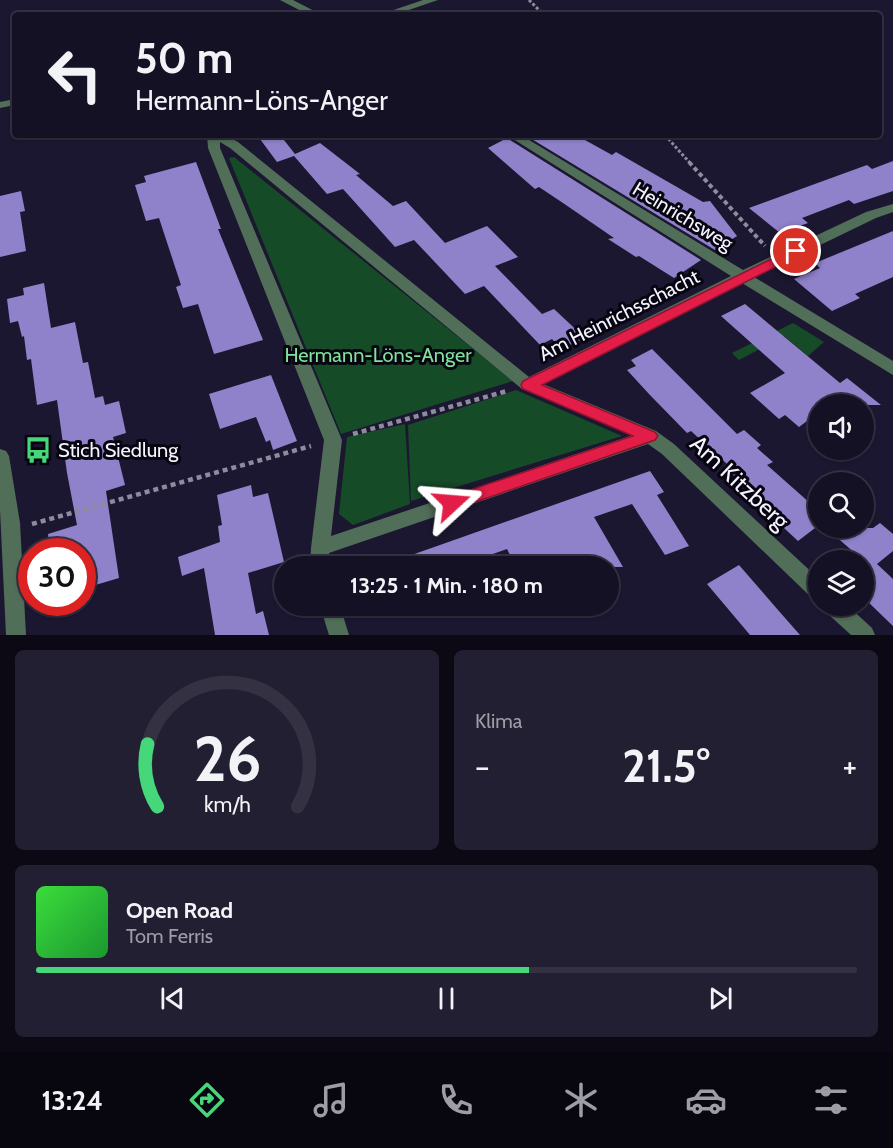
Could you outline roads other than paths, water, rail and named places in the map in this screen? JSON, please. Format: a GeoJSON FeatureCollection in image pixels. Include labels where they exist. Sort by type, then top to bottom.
{"type":"FeatureCollection","features":[{"type":"Feature","properties":{"kind":"street"},"geometry":{"type":"LineString","coordinates":[[285,0],[311,12]]}},
{"type":"Feature","properties":{"kind":"street"},"geometry":{"type":"LineString","coordinates":[[394,12],[433,0]]}},
{"type":"Feature","properties":{"kind":"street"},"geometry":{"type":"LineString","coordinates":[[215,138],[214,148],[333,440],[320,556]]}},
{"type":"Feature","properties":{"kind":"street"},"geometry":{"type":"LineString","coordinates":[[221,138],[234,145],[528,385],[650,436]]}},
{"type":"Feature","properties":{"kind":"street","name":"Heinrichsweg"},"geometry":{"type":"LineString","coordinates":[[518,138],[893,369]]}},
{"type":"Feature","properties":{"kind":"street","name":"Am Heinrichsschacht"},"geometry":{"type":"LineString","coordinates":[[528,385],[743,276],[871,215],[893,208]]}},
{"type":"Feature","properties":{"kind":"street"},"geometry":{"type":"LineString","coordinates":[[325,556],[650,436]]}},
{"type":"Feature","properties":{"kind":"street","name":"Am Kitzberg"},"geometry":{"type":"LineString","coordinates":[[650,436],[668,449],[808,582]]}},
{"type":"Feature","properties":{"kind":"street"},"geometry":{"type":"LineString","coordinates":[[0,456],[5,478],[10,530],[16,635]]}},
{"type":"Feature","properties":{"kind":"street"},"geometry":{"type":"LineString","coordinates":[[333,616],[339,635]]}},
{"type":"Feature","properties":{"kind":"street"},"geometry":{"type":"LineString","coordinates":[[845,616],[865,635]]}},
{"type":"Feature","properties":{"kind":"place","name":"Stich Siedlung"},"geometry":{"type":"Point","coordinates":[38,450]}},
{"type":"Feature","properties":{"kind":"park label","name":"Hermann-Löns-Anger"},"geometry":{"type":"Point","coordinates":[378,355]}}]}
